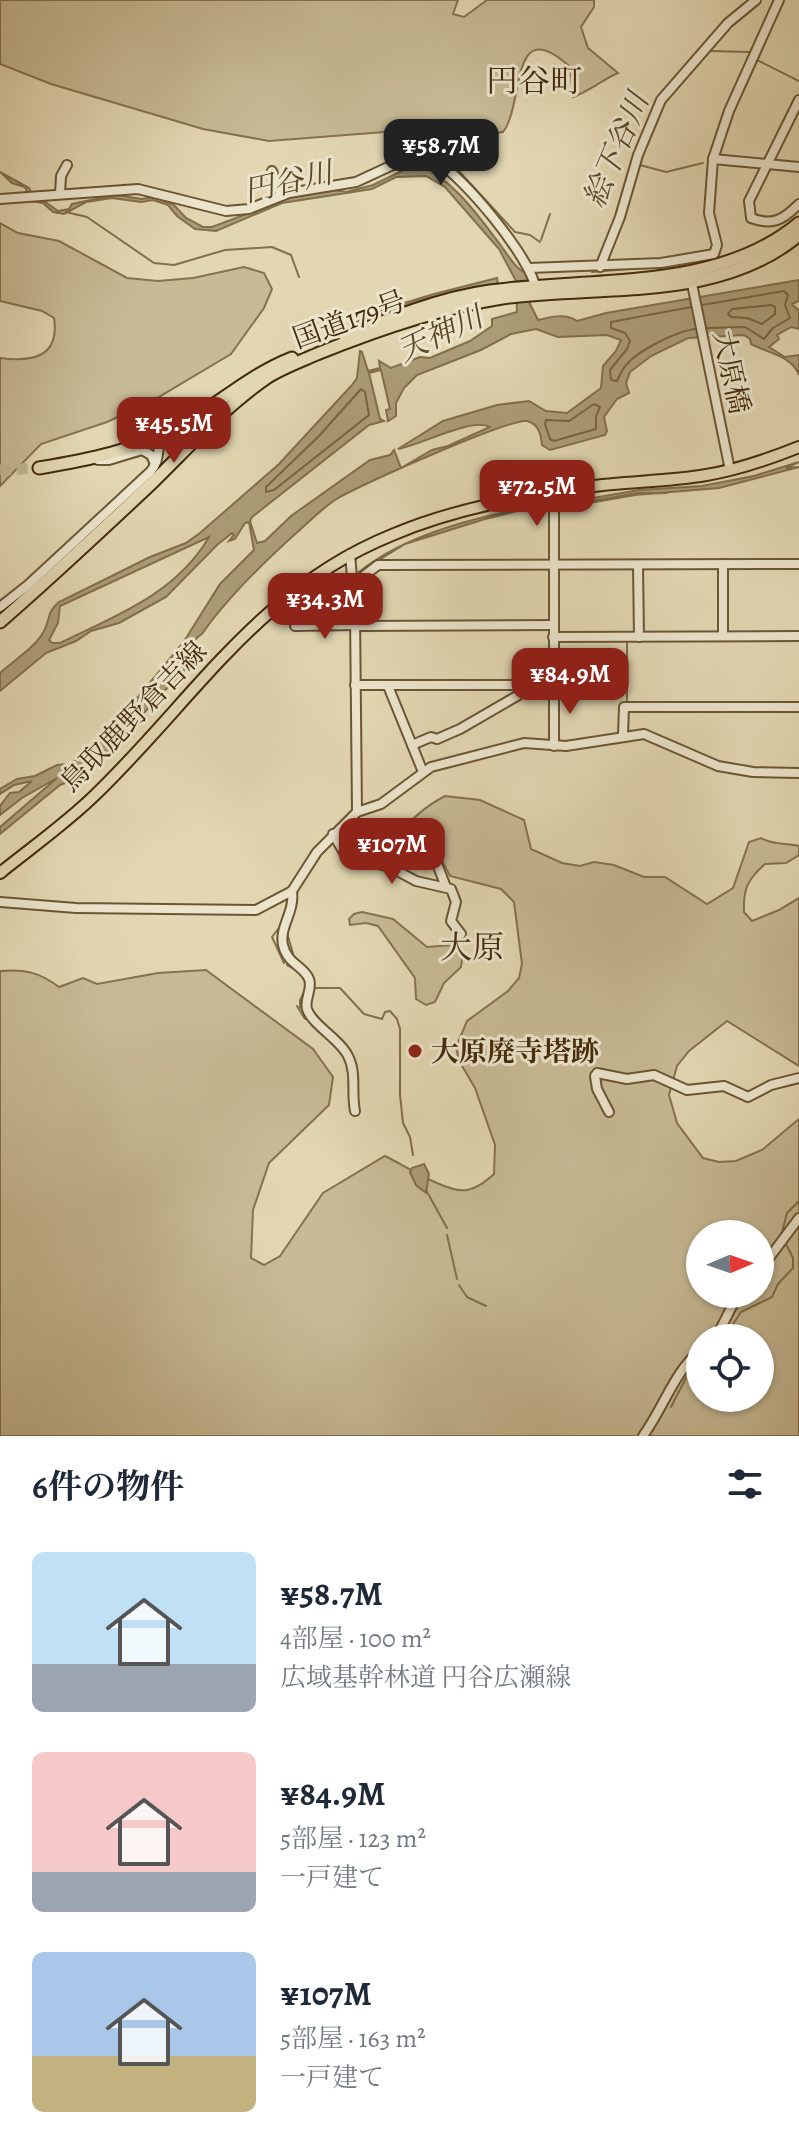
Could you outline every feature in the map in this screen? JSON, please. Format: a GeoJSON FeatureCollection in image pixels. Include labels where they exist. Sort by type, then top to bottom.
{"type":"FeatureCollection","features":[{"type":"Feature","properties":{"kind":"highway","name":"国道179号"},"geometry":{"type":"LineString","coordinates":[[690,277],[759,251],[799,223]]}},
{"type":"Feature","properties":{"kind":"highway","name":"国道179号"},"geometry":{"type":"LineString","coordinates":[[39,468],[81,461],[149,441],[218,403],[273,366],[386,320],[454,298],[690,277],[754,263],[799,235]]}},
{"type":"Feature","properties":{"kind":"highway","name":"国道179号"},"geometry":{"type":"LineString","coordinates":[[0,622],[58,573],[236,401],[270,375],[319,353],[408,322],[459,306],[536,290]]}},
{"type":"Feature","properties":{"kind":"main road","name":"鳥取鹿野倉吉線"},"geometry":{"type":"LineString","coordinates":[[0,873],[94,797],[210,669],[273,607],[323,569],[350,554],[423,523],[482,506],[554,492],[705,476],[729,464],[799,447]]}},
{"type":"Feature","properties":{"kind":"street"},"geometry":{"type":"LineString","coordinates":[[600,267],[620,217],[638,155],[661,100],[728,23],[756,0]]}},
{"type":"Feature","properties":{"kind":"street"},"geometry":{"type":"LineString","coordinates":[[529,268],[661,263],[714,254],[717,245],[709,213],[713,159],[729,111],[779,0]]}},
{"type":"Feature","properties":{"kind":"street"},"geometry":{"type":"LineString","coordinates":[[799,100],[749,201],[751,218],[780,221],[799,204]]}},
{"type":"Feature","properties":{"kind":"street"},"geometry":{"type":"LineString","coordinates":[[0,199],[138,189],[226,211],[240,211],[281,196],[356,182],[410,157],[432,159],[474,198],[529,268],[536,290]]}},
{"type":"Feature","properties":{"kind":"street"},"geometry":{"type":"LineString","coordinates":[[713,159],[799,167]]}},
{"type":"Feature","properties":{"kind":"street"},"geometry":{"type":"LineString","coordinates":[[60,194],[61,176],[67,165]]}},
{"type":"Feature","properties":{"kind":"street"},"geometry":{"type":"LineString","coordinates":[[272,171],[281,196]]}},
{"type":"Feature","properties":{"kind":"street","name":"大原橋"},"geometry":{"type":"LineString","coordinates":[[690,277],[729,464]]}},
{"type":"Feature","properties":{"kind":"street"},"geometry":{"type":"LineString","coordinates":[[0,607],[150,472],[159,461],[159,444],[166,434]]}},
{"type":"Feature","properties":{"kind":"street"},"geometry":{"type":"LineString","coordinates":[[81,461],[109,460],[142,450],[147,451],[154,460],[150,472]]}},
{"type":"Feature","properties":{"kind":"street"},"geometry":{"type":"LineString","coordinates":[[554,492],[554,746]]}},
{"type":"Feature","properties":{"kind":"street"},"geometry":{"type":"LineString","coordinates":[[350,554],[355,612],[357,812]]}},
{"type":"Feature","properties":{"kind":"street"},"geometry":{"type":"LineString","coordinates":[[723,564],[723,636]]}},
{"type":"Feature","properties":{"kind":"street"},"geometry":{"type":"LineString","coordinates":[[355,612],[359,610],[361,578],[374,566],[799,564]]}},
{"type":"Feature","properties":{"kind":"street"},"geometry":{"type":"LineString","coordinates":[[638,565],[639,637]]}},
{"type":"Feature","properties":{"kind":"street"},"geometry":{"type":"LineString","coordinates":[[295,626],[553,625]]}},
{"type":"Feature","properties":{"kind":"street"},"geometry":{"type":"LineString","coordinates":[[553,637],[799,636]]}},
{"type":"Feature","properties":{"kind":"street"},"geometry":{"type":"LineString","coordinates":[[355,685],[554,685]]}},
{"type":"Feature","properties":{"kind":"street"},"geometry":{"type":"LineString","coordinates":[[388,686],[423,772]]}},
{"type":"Feature","properties":{"kind":"street"},"geometry":{"type":"LineString","coordinates":[[412,745],[460,729],[491,713],[528,686]]}},
{"type":"Feature","properties":{"kind":"street"},"geometry":{"type":"LineString","coordinates":[[623,735],[624,707],[799,707]]}},
{"type":"Feature","properties":{"kind":"street"},"geometry":{"type":"LineString","coordinates":[[0,902],[76,908],[256,910],[292,891],[317,852],[357,812],[381,804],[423,772],[439,765],[524,743],[554,746],[644,734],[718,766],[799,773]]}},
{"type":"Feature","properties":{"kind":"street"},"geometry":{"type":"LineString","coordinates":[[333,834],[346,856],[390,867],[416,881],[446,887]]}},
{"type":"Feature","properties":{"kind":"street"},"geometry":{"type":"LineString","coordinates":[[428,850],[446,887],[454,894],[455,908],[451,921],[461,934]]}},
{"type":"Feature","properties":{"kind":"street"},"geometry":{"type":"LineString","coordinates":[[292,891],[293,902],[282,941],[287,963],[307,975],[310,981],[306,1002],[311,1016],[347,1053],[353,1068],[355,1111]]}},
{"type":"Feature","properties":{"kind":"street"},"geometry":{"type":"LineString","coordinates":[[609,1112],[597,1089],[597,1073],[627,1079],[654,1075],[687,1090],[724,1086],[748,1097],[771,1085],[799,1078]]}},
{"type":"Feature","properties":{"kind":"street"},"geometry":{"type":"LineString","coordinates":[[774,1251],[799,1218]]}},
{"type":"Feature","properties":{"kind":"street"},"geometry":{"type":"LineString","coordinates":[[789,1231],[799,1227]]}},
{"type":"Feature","properties":{"kind":"street"},"geometry":{"type":"LineString","coordinates":[[643,1436],[657,1417],[679,1371],[686,1364]]}},
{"type":"Feature","properties":{"kind":"shaded area"},"geometry":{"type":"Polygon","coordinates":[[[0,0],[458,0],[453,14],[464,17],[487,0],[594,0],[594,7],[581,27],[588,48],[618,73],[573,97],[570,67],[551,53],[537,50],[528,56],[522,68],[510,119],[503,132],[488,134],[475,127],[449,127],[269,141],[203,129],[51,84],[0,64],[0,0]]]}},
{"type":"Feature","properties":{"kind":"shaded area"},"geometry":{"type":"Polygon","coordinates":[[[0,223],[18,233],[59,241],[127,278],[158,281],[193,278],[244,267],[264,273],[272,289],[264,308],[231,354],[152,401],[107,422],[41,444],[0,486],[0,358],[22,359],[41,354],[48,349],[55,331],[54,318],[42,311],[0,301],[0,223]]]}},
{"type":"Feature","properties":{"kind":"shaded area"},"geometry":{"type":"Polygon","coordinates":[[[445,796],[480,800],[524,820],[531,849],[562,863],[580,866],[594,862],[614,865],[644,877],[665,877],[707,904],[733,888],[749,842],[761,838],[799,846],[799,855],[786,863],[765,864],[759,869],[746,890],[744,912],[752,921],[799,898],[799,1066],[727,1021],[689,1051],[677,1066],[669,1095],[677,1123],[703,1158],[719,1162],[736,1161],[762,1150],[799,1119],[799,1436],[0,1436],[0,971],[31,973],[59,987],[83,978],[97,984],[158,973],[206,970],[313,1049],[333,1077],[329,1105],[269,1163],[253,1210],[251,1258],[264,1265],[280,1256],[323,1193],[385,1156],[426,1178],[459,1190],[475,1188],[494,1174],[495,1145],[475,1088],[459,1061],[456,1047],[467,1021],[508,991],[519,978],[522,964],[514,902],[501,889],[450,876],[437,851],[419,846],[404,850],[400,835],[426,808],[445,796]]]}},
{"type":"Feature","properties":{"kind":"shaded area"},"geometry":{"type":"Polygon","coordinates":[[[362,912],[393,919],[427,947],[452,945],[463,951],[461,967],[444,983],[435,1002],[426,1005],[416,999],[415,978],[378,926],[366,923],[350,925],[349,919],[362,912]]]}},
{"type":"Feature","properties":{"kind":"water"},"geometry":{"type":"Polygon","coordinates":[[[416,164],[452,187],[516,265],[529,275],[529,302],[538,320],[563,316],[577,321],[606,313],[799,280],[799,301],[792,304],[799,311],[799,329],[791,327],[777,335],[779,339],[769,347],[785,357],[799,355],[799,375],[791,363],[751,344],[744,335],[688,338],[651,356],[630,372],[626,383],[629,393],[617,399],[604,417],[605,435],[550,450],[542,445],[537,427],[527,421],[515,423],[432,454],[335,500],[281,547],[233,595],[194,641],[185,669],[85,776],[60,785],[0,834],[0,827],[57,778],[0,815],[0,806],[10,793],[19,792],[32,781],[14,785],[0,794],[0,789],[17,779],[35,776],[81,758],[103,739],[183,643],[220,584],[254,550],[249,522],[245,523],[235,539],[229,541],[234,535],[232,533],[217,545],[166,597],[119,623],[91,631],[46,653],[0,691],[0,673],[40,637],[55,606],[150,557],[186,543],[200,533],[279,464],[352,385],[357,378],[360,351],[368,371],[380,368],[379,361],[391,368],[420,357],[430,358],[470,341],[492,326],[492,319],[517,312],[516,281],[499,249],[445,187],[426,176],[396,177],[372,189],[282,203],[216,231],[195,229],[168,205],[153,200],[141,202],[112,198],[86,202],[64,214],[53,212],[43,203],[31,201],[25,187],[12,183],[0,172],[29,188],[35,200],[44,201],[58,211],[69,209],[72,204],[115,195],[142,199],[154,197],[174,205],[186,218],[203,227],[212,227],[292,197],[335,190],[346,192],[373,185],[416,164]],[[536,329],[511,334],[481,350],[417,375],[404,388],[396,403],[396,416],[388,421],[386,410],[390,409],[381,370],[369,373],[380,419],[384,421],[369,425],[252,517],[250,521],[257,543],[265,541],[291,516],[370,460],[390,455],[394,450],[401,468],[432,450],[490,427],[471,426],[398,449],[443,421],[497,405],[529,401],[546,411],[567,413],[601,388],[603,366],[621,340],[607,335],[558,337],[536,329]],[[209,537],[60,606],[58,623],[49,640],[60,643],[143,601],[180,574],[209,537]]]}},
{"type":"Feature","properties":{"kind":"water"},"geometry":{"type":"Polygon","coordinates":[[[497,278],[498,284],[421,300],[356,322],[352,319],[434,294],[497,278]]]}},
{"type":"Feature","properties":{"kind":"water"},"geometry":{"type":"Polygon","coordinates":[[[799,462],[786,468],[799,467],[719,488],[637,493],[559,507],[556,562],[558,504],[639,490],[702,486],[754,476],[799,462]]]}},
{"type":"Feature","properties":{"kind":"water"},"geometry":{"type":"Polygon","coordinates":[[[546,504],[485,519],[405,544],[472,520],[546,504]]]}},
{"type":"Feature","properties":{"kind":"water"},"geometry":{"type":"Polygon","coordinates":[[[405,544],[358,573],[377,559],[405,544]]]}},
{"type":"Feature","properties":{"kind":"water"},"geometry":{"type":"Polygon","coordinates":[[[424,1164],[429,1174],[426,1193],[416,1185],[410,1172],[412,1168],[424,1164]]]}},
{"type":"Feature","properties":{"kind":"waterway"},"geometry":{"type":"LineString","coordinates":[[710,51],[749,52]]}},
{"type":"Feature","properties":{"kind":"waterway"},"geometry":{"type":"LineString","coordinates":[[758,57],[757,60],[799,81]]}},
{"type":"Feature","properties":{"kind":"waterway"},"geometry":{"type":"LineString","coordinates":[[439,157],[453,165]]}},
{"type":"Feature","properties":{"kind":"waterway","name":"絵下谷川"},"geometry":{"type":"LineString","coordinates":[[640,165],[666,172],[703,163]]}},
{"type":"Feature","properties":{"kind":"waterway"},"geometry":{"type":"LineString","coordinates":[[457,169],[515,232],[530,235],[540,242]]}},
{"type":"Feature","properties":{"kind":"waterway"},"geometry":{"type":"LineString","coordinates":[[66,212],[87,217],[154,263],[174,265],[225,250],[272,247],[291,255],[299,277]]}},
{"type":"Feature","properties":{"kind":"waterway"},"geometry":{"type":"LineString","coordinates":[[541,240],[550,214]]}},
{"type":"Feature","properties":{"kind":"waterway"},"geometry":{"type":"LineString","coordinates":[[592,272],[641,268]]}},
{"type":"Feature","properties":{"kind":"waterway"},"geometry":{"type":"LineString","coordinates":[[627,641],[627,702]]}},
{"type":"Feature","properties":{"kind":"waterway"},"geometry":{"type":"LineString","coordinates":[[282,924],[272,937],[284,963]]}},
{"type":"Feature","properties":{"kind":"waterway"},"geometry":{"type":"LineString","coordinates":[[287,933],[295,960]]}},
{"type":"Feature","properties":{"kind":"waterway"},"geometry":{"type":"LineString","coordinates":[[287,965],[299,971]]}},
{"type":"Feature","properties":{"kind":"waterway"},"geometry":{"type":"LineString","coordinates":[[300,1008],[300,1000],[307,987]]}},
{"type":"Feature","properties":{"kind":"waterway"},"geometry":{"type":"LineString","coordinates":[[314,988],[340,988],[364,1014],[382,1019],[385,1012],[390,1011],[397,1019],[400,1029],[403,1123],[410,1137],[413,1155]]}},
{"type":"Feature","properties":{"kind":"waterway"},"geometry":{"type":"LineString","coordinates":[[297,1006],[305,1019]]}},
{"type":"Feature","properties":{"kind":"waterway"},"geometry":{"type":"LineString","coordinates":[[426,1190],[447,1228]]}},
{"type":"Feature","properties":{"kind":"waterway"},"geometry":{"type":"LineString","coordinates":[[781,1236],[787,1213],[799,1201]]}},
{"type":"Feature","properties":{"kind":"waterway"},"geometry":{"type":"LineString","coordinates":[[447,1235],[457,1279]]}},
{"type":"Feature","properties":{"kind":"waterway"},"geometry":{"type":"LineString","coordinates":[[733,1324],[741,1312],[772,1297],[778,1284],[793,1268],[793,1258],[785,1242]]}},
{"type":"Feature","properties":{"kind":"waterway"},"geometry":{"type":"LineString","coordinates":[[459,1285],[467,1297],[486,1306]]}},
{"type":"Feature","properties":{"kind":"waterway"},"geometry":{"type":"LineString","coordinates":[[671,1407],[686,1378]]}},
{"type":"Feature","properties":{"kind":"tunnel"},"geometry":{"type":"LineString","coordinates":[[0,470],[39,468]]}},
{"type":"Feature","properties":{"kind":"place","name":"大原廃寺塔跡"},"geometry":{"type":"Point","coordinates":[415,1051]}},
{"type":"Feature","properties":{"kind":"district","name":"円谷町"},"geometry":{"type":"Point","coordinates":[534,81]}},
{"type":"Feature","properties":{"kind":"district","name":"大原"},"geometry":{"type":"Point","coordinates":[472,947]}},
{"type":"Feature","properties":{"kind":"water label","name":"円谷川"},"geometry":{"type":"Point","coordinates":[288,182]}},
{"type":"Feature","properties":{"kind":"water label","name":"天神川"},"geometry":{"type":"Point","coordinates":[440,334]}}]}
